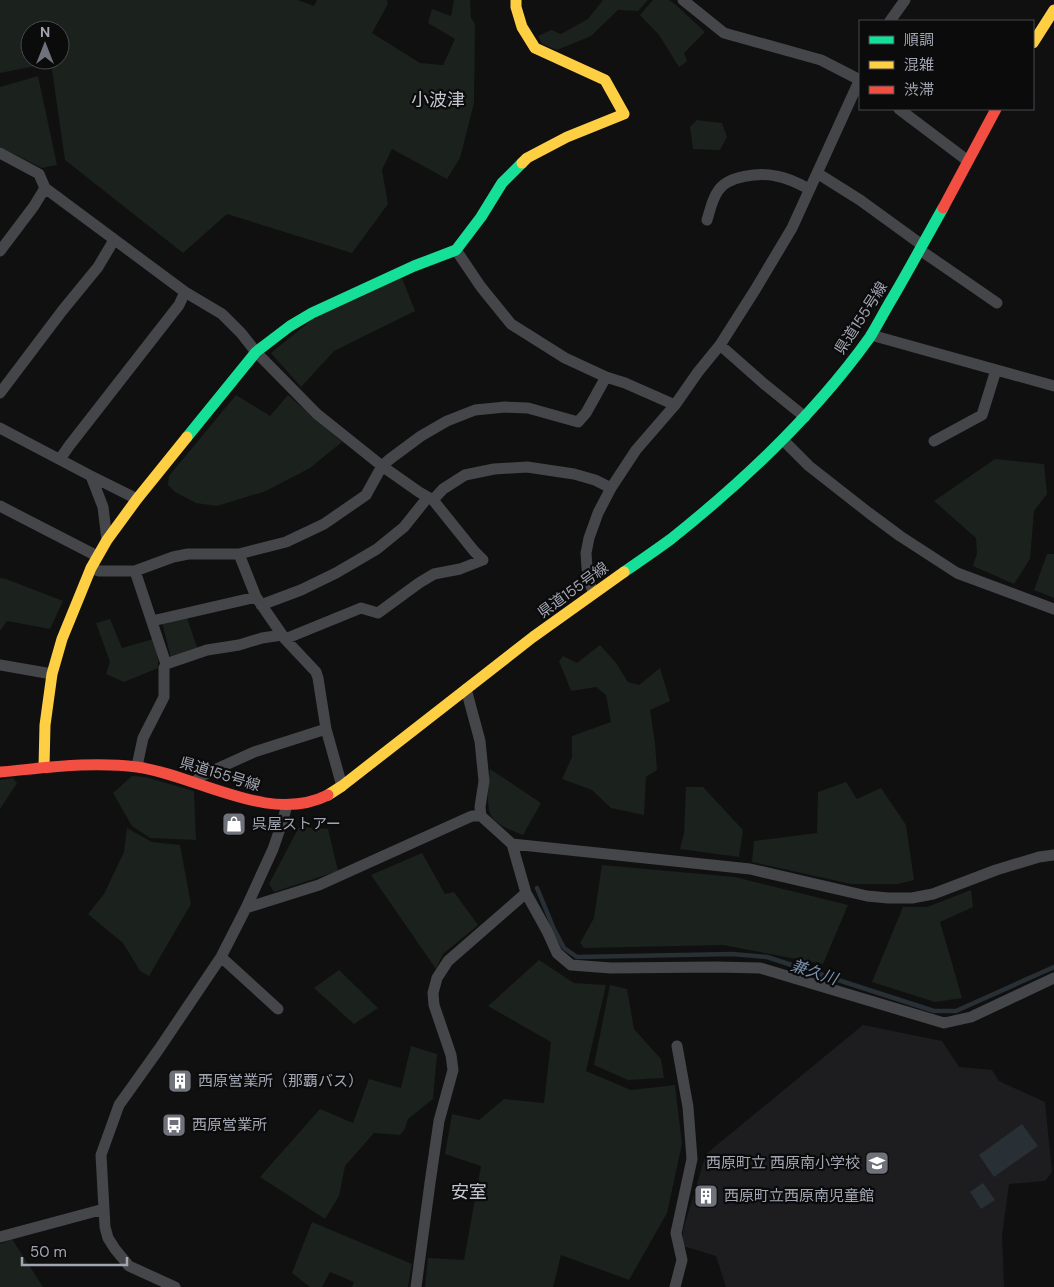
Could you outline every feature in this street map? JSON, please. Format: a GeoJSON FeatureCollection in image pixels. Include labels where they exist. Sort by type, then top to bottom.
{"type":"FeatureCollection","features":[{"type":"Feature","properties":{"kind":"main road"},"geometry":{"type":"LineString","coordinates":[[44,767],[45,725],[52,674],[62,638],[97,556],[106,540],[137,499],[256,352],[290,326],[312,313],[414,266],[456,250],[481,217],[502,183],[527,158],[567,136],[624,114],[605,80],[535,48],[522,27],[516,8],[516,0]]}},
{"type":"Feature","properties":{"kind":"main road"},"geometry":{"type":"LineString","coordinates":[[1034,41],[1054,10]]}},
{"type":"Feature","properties":{"kind":"main road","name":"県道155号線"},"geometry":{"type":"LineString","coordinates":[[0,772],[44,767],[137,766],[159,770],[232,796],[287,805],[319,798],[342,786],[533,637],[670,539],[783,440],[839,378],[871,336],[995,110]]}},
{"type":"Feature","properties":{"kind":"street"},"geometry":{"type":"LineString","coordinates":[[683,0],[724,33],[821,60],[859,79]]}},
{"type":"Feature","properties":{"kind":"street"},"geometry":{"type":"LineString","coordinates":[[891,20],[905,0]]}},
{"type":"Feature","properties":{"kind":"street"},"geometry":{"type":"LineString","coordinates":[[594,593],[590,584],[586,553],[598,513],[611,488],[636,450],[675,405],[720,345],[775,258],[792,228],[859,82]]}},
{"type":"Feature","properties":{"kind":"street"},"geometry":{"type":"LineString","coordinates":[[900,110],[968,161]]}},
{"type":"Feature","properties":{"kind":"street"},"geometry":{"type":"LineString","coordinates":[[0,153],[39,174],[45,188],[185,292],[222,314],[256,352],[317,414],[382,466],[419,492],[431,498],[474,551],[484,560],[460,569],[434,574],[378,613],[361,608],[283,637],[262,638],[239,645],[207,650],[166,664]]}},
{"type":"Feature","properties":{"kind":"street"},"geometry":{"type":"LineString","coordinates":[[817,173],[860,200],[921,248],[997,303]]}},
{"type":"Feature","properties":{"kind":"street"},"geometry":{"type":"LineString","coordinates":[[707,220],[712,202],[718,190],[725,182],[760,175],[775,175],[809,189]]}},
{"type":"Feature","properties":{"kind":"street"},"geometry":{"type":"LineString","coordinates":[[1,248],[34,206],[45,188]]}},
{"type":"Feature","properties":{"kind":"street"},"geometry":{"type":"LineString","coordinates":[[0,393],[98,267],[114,240]]}},
{"type":"Feature","properties":{"kind":"street"},"geometry":{"type":"LineString","coordinates":[[456,250],[480,287],[511,324],[566,358],[606,377],[625,382],[675,405]]}},
{"type":"Feature","properties":{"kind":"street"},"geometry":{"type":"LineString","coordinates":[[60,459],[179,305],[185,292]]}},
{"type":"Feature","properties":{"kind":"street"},"geometry":{"type":"LineString","coordinates":[[871,336],[1054,386]]}},
{"type":"Feature","properties":{"kind":"street"},"geometry":{"type":"LineString","coordinates":[[720,345],[805,417]]}},
{"type":"Feature","properties":{"kind":"street"},"geometry":{"type":"LineString","coordinates":[[934,442],[982,415],[996,370]]}},
{"type":"Feature","properties":{"kind":"street"},"geometry":{"type":"LineString","coordinates":[[91,568],[135,571],[172,557],[188,554],[239,554],[286,542],[324,524],[366,495],[382,466],[421,436],[446,420],[475,410],[528,408],[578,422],[586,413],[606,377]]}},
{"type":"Feature","properties":{"kind":"street"},"geometry":{"type":"LineString","coordinates":[[0,428],[137,499]]}},
{"type":"Feature","properties":{"kind":"street"},"geometry":{"type":"LineString","coordinates":[[783,440],[809,466],[869,513],[900,536],[957,573],[1054,610]]}},
{"type":"Feature","properties":{"kind":"street"},"geometry":{"type":"LineString","coordinates":[[152,621],[259,601],[301,590],[336,573],[376,549],[404,528],[431,498],[465,476],[494,469],[527,467],[574,474],[596,480],[611,488]]}},
{"type":"Feature","properties":{"kind":"street"},"geometry":{"type":"LineString","coordinates":[[91,476],[103,507],[106,540]]}},
{"type":"Feature","properties":{"kind":"street"},"geometry":{"type":"LineString","coordinates":[[0,506],[97,556]]}},
{"type":"Feature","properties":{"kind":"street"},"geometry":{"type":"LineString","coordinates":[[239,554],[259,601],[283,637],[316,672],[326,729],[342,786]]}},
{"type":"Feature","properties":{"kind":"street"},"geometry":{"type":"LineString","coordinates":[[135,571],[166,664],[164,668],[164,697],[143,738],[137,766]]}},
{"type":"Feature","properties":{"kind":"street"},"geometry":{"type":"LineString","coordinates":[[0,665],[52,674]]}},
{"type":"Feature","properties":{"kind":"street"},"geometry":{"type":"LineString","coordinates":[[466,689],[480,741],[484,781],[480,806],[481,816]]}},
{"type":"Feature","properties":{"kind":"street"},"geometry":{"type":"LineString","coordinates":[[195,782],[199,777],[254,752],[326,729]]}},
{"type":"Feature","properties":{"kind":"street"},"geometry":{"type":"LineString","coordinates":[[175,1287],[129,1266],[108,1238],[105,1227],[101,1155],[118,1105],[159,1050],[221,956],[246,908],[272,849],[287,805]]}},
{"type":"Feature","properties":{"kind":"street"},"geometry":{"type":"LineString","coordinates":[[246,908],[319,885],[472,816],[481,816],[512,844],[526,893],[558,953],[571,965],[611,968],[760,968],[944,1023],[970,1017],[1054,978]]}},
{"type":"Feature","properties":{"kind":"street"},"geometry":{"type":"LineString","coordinates":[[512,844],[750,869],[867,896],[888,898],[912,898],[932,894],[996,870],[1040,857],[1054,855]]}},
{"type":"Feature","properties":{"kind":"street"},"geometry":{"type":"LineString","coordinates":[[416,1287],[439,1122],[453,1070],[451,1055],[434,1004],[434,993],[438,978],[448,960],[526,893]]}},
{"type":"Feature","properties":{"kind":"street"},"geometry":{"type":"LineString","coordinates":[[221,956],[278,1009]]}},
{"type":"Feature","properties":{"kind":"street"},"geometry":{"type":"LineString","coordinates":[[675,1287],[682,1260],[676,1233],[692,1159],[688,1107],[677,1046]]}},
{"type":"Feature","properties":{"kind":"street"},"geometry":{"type":"LineString","coordinates":[[0,1237],[104,1209]]}},
{"type":"Feature","properties":{"kind":"shaded area"},"geometry":{"type":"Polygon","coordinates":[[[0,0],[298,0],[314,6],[317,0],[387,0],[388,4],[372,33],[420,63],[443,65],[455,39],[428,23],[432,9],[451,16],[454,0],[470,0],[471,18],[475,24],[474,103],[460,158],[447,179],[392,149],[382,170],[388,204],[352,253],[227,214],[183,253],[65,160],[52,70],[70,70],[70,20],[20,20],[20,69],[0,73],[0,0]]]}},
{"type":"Feature","properties":{"kind":"shaded area"},"geometry":{"type":"Polygon","coordinates":[[[603,0],[648,0],[638,11],[618,10],[591,36],[557,50],[542,44],[538,36],[551,30],[561,34],[588,19],[603,0]]]}},
{"type":"Feature","properties":{"kind":"shaded area"},"geometry":{"type":"Polygon","coordinates":[[[653,0],[669,0],[705,32],[684,53],[687,61],[679,67],[659,35],[640,15],[653,0]]]}},
{"type":"Feature","properties":{"kind":"shaded area"},"geometry":{"type":"Polygon","coordinates":[[[38,76],[57,165],[42,168],[0,147],[0,87],[38,76]]]}},
{"type":"Feature","properties":{"kind":"shaded area"},"geometry":{"type":"Polygon","coordinates":[[[697,120],[722,123],[727,137],[720,150],[693,149],[690,127],[697,120]]]}},
{"type":"Feature","properties":{"kind":"shaded area"},"geometry":{"type":"Polygon","coordinates":[[[402,278],[415,311],[334,351],[301,387],[271,353],[314,318],[402,278]]]}},
{"type":"Feature","properties":{"kind":"shaded area"},"geometry":{"type":"Polygon","coordinates":[[[236,395],[270,416],[288,395],[342,442],[310,468],[266,491],[217,506],[196,503],[175,492],[168,485],[169,476],[236,395]]]}},
{"type":"Feature","properties":{"kind":"shaded area"},"geometry":{"type":"Polygon","coordinates":[[[995,459],[1044,464],[1047,494],[1034,511],[1030,559],[1014,584],[973,566],[977,553],[976,538],[934,501],[995,459]]]}},
{"type":"Feature","properties":{"kind":"shaded area"},"geometry":{"type":"Polygon","coordinates":[[[1047,554],[1054,554],[1054,598],[1034,590],[1047,554]]]}},
{"type":"Feature","properties":{"kind":"shaded area"},"geometry":{"type":"Polygon","coordinates":[[[0,578],[63,601],[50,629],[7,621],[0,631],[0,578]]]}},
{"type":"Feature","properties":{"kind":"shaded area"},"geometry":{"type":"Polygon","coordinates":[[[187,618],[198,650],[171,658],[162,622],[187,618]]]}},
{"type":"Feature","properties":{"kind":"shaded area"},"geometry":{"type":"Polygon","coordinates":[[[110,619],[122,648],[153,639],[158,659],[158,668],[124,682],[106,674],[110,662],[96,623],[110,619]]]}},
{"type":"Feature","properties":{"kind":"shaded area"},"geometry":{"type":"Polygon","coordinates":[[[600,645],[616,663],[628,682],[639,685],[660,668],[670,701],[650,710],[657,770],[646,777],[644,815],[611,808],[592,790],[562,779],[572,757],[572,736],[611,722],[606,695],[596,687],[571,691],[559,661],[563,656],[577,663],[600,645]]]}},
{"type":"Feature","properties":{"kind":"shaded area"},"geometry":{"type":"Polygon","coordinates":[[[490,769],[541,803],[523,835],[502,826],[490,813],[488,787],[490,769]]]}},
{"type":"Feature","properties":{"kind":"shaded area"},"geometry":{"type":"Polygon","coordinates":[[[132,776],[145,777],[194,791],[196,840],[150,838],[132,826],[113,793],[132,776]]]}},
{"type":"Feature","properties":{"kind":"shaded area"},"geometry":{"type":"Polygon","coordinates":[[[13,778],[17,783],[0,809],[0,780],[13,778]]]}},
{"type":"Feature","properties":{"kind":"shaded area"},"geometry":{"type":"Polygon","coordinates":[[[846,782],[857,799],[881,788],[906,825],[914,880],[898,884],[851,884],[752,862],[754,841],[817,833],[818,792],[846,782]]]}},
{"type":"Feature","properties":{"kind":"shaded area"},"geometry":{"type":"Polygon","coordinates":[[[686,787],[703,787],[743,830],[739,857],[680,849],[684,833],[686,787]]]}},
{"type":"Feature","properties":{"kind":"shaded area"},"geometry":{"type":"Polygon","coordinates":[[[299,827],[328,829],[338,871],[274,892],[269,884],[299,827]]]}},
{"type":"Feature","properties":{"kind":"shaded area"},"geometry":{"type":"Polygon","coordinates":[[[127,828],[152,842],[180,845],[191,904],[149,976],[140,971],[123,943],[88,914],[104,894],[124,852],[127,828]]]}},
{"type":"Feature","properties":{"kind":"shaded area"},"geometry":{"type":"Polygon","coordinates":[[[422,853],[445,894],[454,892],[478,925],[443,954],[436,969],[371,875],[422,853]]]}},
{"type":"Feature","properties":{"kind":"shaded area"},"geometry":{"type":"Polygon","coordinates":[[[602,865],[735,877],[848,905],[823,964],[723,945],[584,948],[580,943],[594,918],[602,865]]]}},
{"type":"Feature","properties":{"kind":"shaded area"},"geometry":{"type":"Polygon","coordinates":[[[971,890],[973,907],[940,922],[962,998],[935,1002],[872,982],[903,907],[927,907],[971,890]]]}},
{"type":"Feature","properties":{"kind":"shaded area"},"geometry":{"type":"Polygon","coordinates":[[[539,960],[574,983],[606,985],[586,1071],[631,1090],[675,1085],[682,1144],[667,1213],[629,1280],[561,1255],[553,1287],[425,1287],[428,1258],[464,1260],[481,1166],[445,1154],[452,1114],[479,1120],[504,1099],[544,1103],[551,1042],[488,1006],[539,960]]]}},
{"type":"Feature","properties":{"kind":"shaded area"},"geometry":{"type":"Polygon","coordinates":[[[339,970],[378,1008],[354,1024],[314,988],[339,970]]]}},
{"type":"Feature","properties":{"kind":"shaded area"},"geometry":{"type":"Polygon","coordinates":[[[610,985],[627,989],[634,1029],[661,1059],[664,1078],[628,1080],[594,1065],[610,985]]]}},
{"type":"Feature","properties":{"kind":"shaded area","name":"西原町立 西原南小学校"},"geometry":{"type":"Polygon","coordinates":[[[863,1025],[942,1041],[959,1067],[992,1070],[999,1081],[1045,1102],[1052,1172],[1045,1181],[1009,1184],[1002,1236],[1004,1287],[726,1287],[716,1256],[683,1246],[683,1230],[706,1154],[863,1025]]]}},
{"type":"Feature","properties":{"kind":"shaded area"},"geometry":{"type":"Polygon","coordinates":[[[411,1046],[437,1054],[433,1099],[408,1119],[405,1129],[400,1135],[374,1133],[345,1166],[339,1196],[325,1219],[260,1177],[320,1109],[353,1123],[369,1079],[401,1088],[411,1046]]]}},
{"type":"Feature","properties":{"kind":"shaded area"},"geometry":{"type":"Polygon","coordinates":[[[1022,1124],[1038,1146],[994,1177],[979,1155],[1022,1124]]]}},
{"type":"Feature","properties":{"kind":"shaded area"},"geometry":{"type":"Polygon","coordinates":[[[983,1183],[995,1200],[981,1209],[970,1192],[983,1183]]]}},
{"type":"Feature","properties":{"kind":"shaded area"},"geometry":{"type":"Polygon","coordinates":[[[312,1222],[412,1264],[408,1287],[352,1287],[354,1282],[330,1272],[322,1287],[310,1287],[292,1273],[312,1222]]]}},
{"type":"Feature","properties":{"kind":"shaded area"},"geometry":{"type":"Polygon","coordinates":[[[12,1239],[43,1287],[0,1287],[0,1244],[12,1239]]]}},
{"type":"Feature","properties":{"kind":"waterway","name":"兼久川"},"geometry":{"type":"LineString","coordinates":[[537,888],[564,948],[577,957],[732,954],[767,957],[934,1011],[956,1011],[1054,967]]}},
{"type":"Feature","properties":{"kind":"traffic: fast"},"geometry":{"type":"LineString","coordinates":[[187,437],[256,352],[290,326],[312,313],[414,266],[456,250],[481,217],[502,183],[522,163]]}},
{"type":"Feature","properties":{"kind":"traffic: fast"},"geometry":{"type":"LineString","coordinates":[[624,572],[699,517],[778,445],[826,393],[870,337],[943,208]]}},
{"type":"Feature","properties":{"kind":"traffic: slow"},"geometry":{"type":"LineString","coordinates":[[516,0],[516,7],[522,27],[535,48],[605,80],[624,114],[567,137],[527,158],[522,163]]}},
{"type":"Feature","properties":{"kind":"traffic: slow"},"geometry":{"type":"LineString","coordinates":[[1034,41],[1054,10]]}},
{"type":"Feature","properties":{"kind":"traffic: slow"},"geometry":{"type":"LineString","coordinates":[[44,767],[45,725],[52,674],[62,639],[91,568],[107,540],[137,499],[187,437]]}},
{"type":"Feature","properties":{"kind":"traffic: slow"},"geometry":{"type":"LineString","coordinates":[[328,795],[533,637],[624,572]]}},
{"type":"Feature","properties":{"kind":"traffic: jam"},"geometry":{"type":"LineString","coordinates":[[943,208],[995,110]]}},
{"type":"Feature","properties":{"kind":"traffic: jam"},"geometry":{"type":"LineString","coordinates":[[0,772],[68,766],[120,765],[160,772],[257,801],[282,804],[305,803],[328,795]]}},
{"type":"Feature","properties":{"kind":"place","name":"呉屋ストアー"},"geometry":{"type":"Point","coordinates":[234,824]}},
{"type":"Feature","properties":{"kind":"place","name":"西原営業所（那覇バス）"},"geometry":{"type":"Point","coordinates":[180,1081]}},
{"type":"Feature","properties":{"kind":"place","name":"西原営業所"},"geometry":{"type":"Point","coordinates":[174,1125]}},
{"type":"Feature","properties":{"kind":"place","name":"西原町立 西原南小学校"},"geometry":{"type":"Point","coordinates":[877,1163]}},
{"type":"Feature","properties":{"kind":"place","name":"西原町立西原南児童館"},"geometry":{"type":"Point","coordinates":[706,1196]}},
{"type":"Feature","properties":{"kind":"district","name":"小波津"},"geometry":{"type":"Point","coordinates":[438,100]}},
{"type":"Feature","properties":{"kind":"district","name":"安室"},"geometry":{"type":"Point","coordinates":[469,1192]}}]}
